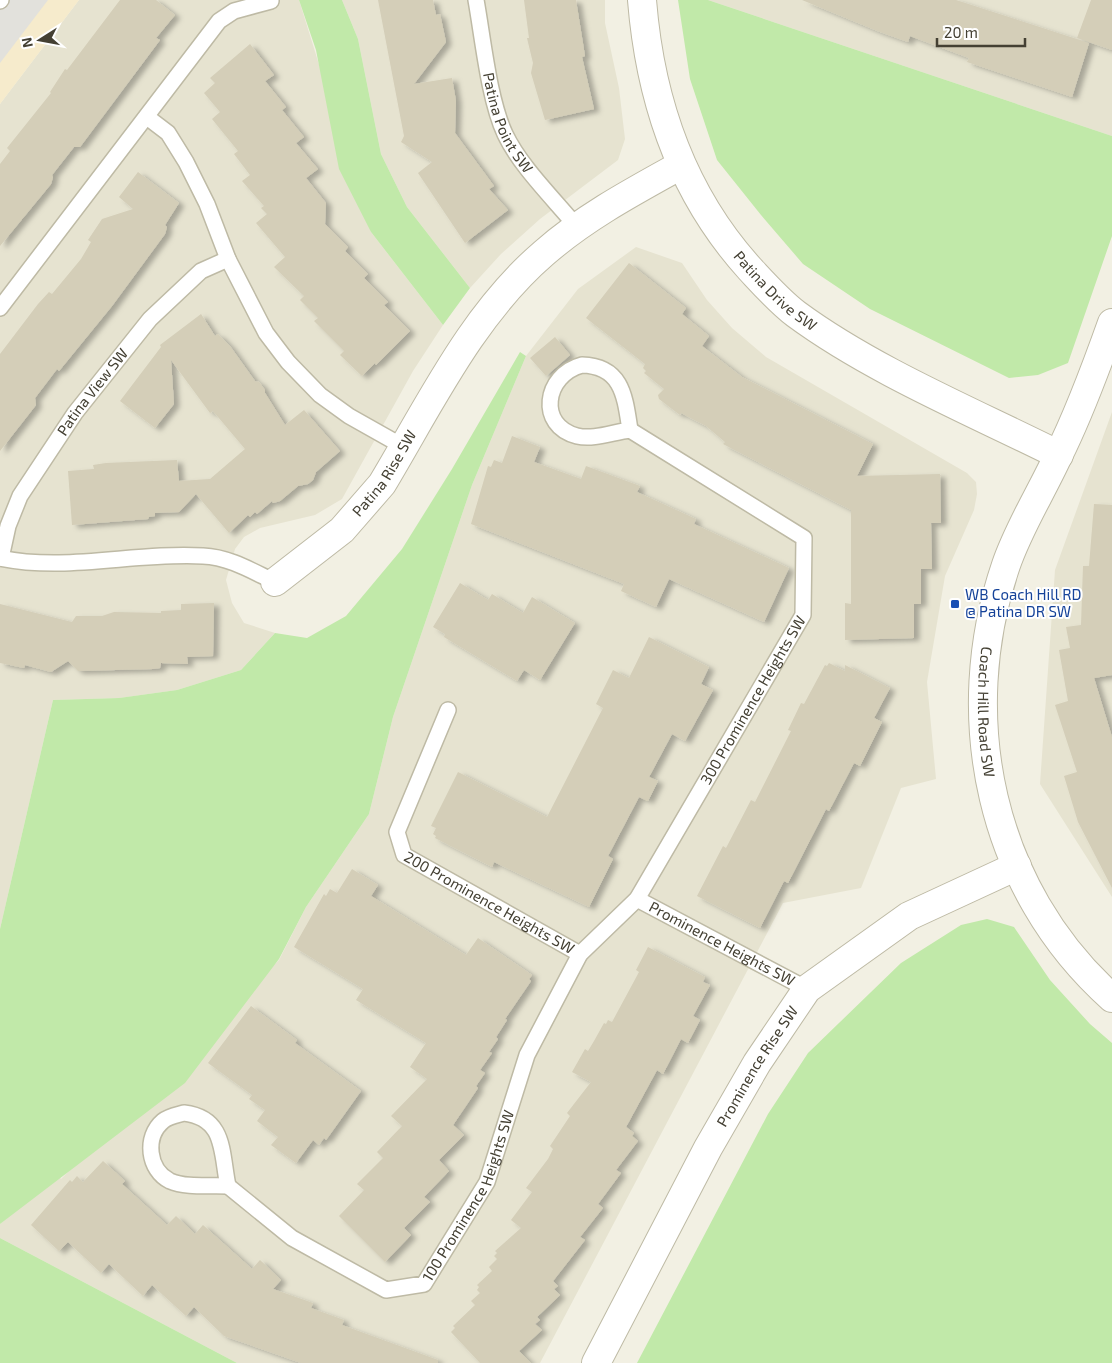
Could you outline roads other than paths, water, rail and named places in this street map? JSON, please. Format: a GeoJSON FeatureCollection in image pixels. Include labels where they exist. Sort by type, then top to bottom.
{"type":"FeatureCollection","features":[{"type":"Feature","properties":{"kind":"street","name":"Patina Drive SW"},"geometry":{"type":"LineString","coordinates":[[642,0],[652,75],[662,116],[681,165],[702,207],[727,241],[768,289],[794,313],[842,345],[1059,455]]}},
{"type":"Feature","properties":{"kind":"street","name":"Patina Rise SW"},"geometry":{"type":"LineString","coordinates":[[275,582],[342,530],[382,484],[468,338],[515,282],[544,253],[577,227],[681,165]]}},
{"type":"Feature","properties":{"kind":"street","name":"Coach Hill Road SW"},"geometry":{"type":"LineString","coordinates":[[1112,323],[1059,455],[1006,565],[985,644],[982,715],[985,753],[1004,837],[1017,866],[1029,891],[1069,953],[1112,998]]}},
{"type":"Feature","properties":{"kind":"street","name":"Prominence Rise SW"},"geometry":{"type":"LineString","coordinates":[[596,1363],[708,1148],[757,1063],[807,989],[909,916],[1017,866]]}},
{"type":"Feature","properties":{"kind":"lane","name":"Patina Point SW"},"geometry":{"type":"LineString","coordinates":[[476,0],[496,109],[505,135],[518,155],[577,227]]}},
{"type":"Feature","properties":{"kind":"lane"},"geometry":{"type":"LineString","coordinates":[[0,308],[147,117],[218,20],[234,11],[271,1]]}},
{"type":"Feature","properties":{"kind":"lane"},"geometry":{"type":"LineString","coordinates":[[147,117],[168,133],[186,162],[207,204],[228,259],[266,333],[288,362],[320,395],[349,416],[404,447]]}},
{"type":"Feature","properties":{"kind":"lane","name":"Patina View SW"},"geometry":{"type":"LineString","coordinates":[[0,558],[8,526],[20,496],[75,413],[150,319],[201,270],[228,259]]}},
{"type":"Feature","properties":{"kind":"lane"},"geometry":{"type":"LineString","coordinates":[[594,365],[605,369],[614,376],[621,386],[630,430],[587,438],[575,436],[564,430],[556,421],[551,410],[550,397],[554,385],[561,375],[571,368],[594,365]]}},
{"type":"Feature","properties":{"kind":"lane","name":"300 Prominence Heights SW"},"geometry":{"type":"LineString","coordinates":[[630,430],[804,538],[803,615],[637,899]]}},
{"type":"Feature","properties":{"kind":"lane","name":"Patina Rise SW"},"geometry":{"type":"LineString","coordinates":[[0,558],[34,563],[68,563],[204,556],[234,562],[275,582]]}},
{"type":"Feature","properties":{"kind":"lane","name":"200 Prominence Heights SW"},"geometry":{"type":"LineString","coordinates":[[448,710],[397,832],[404,855],[580,954]]}},
{"type":"Feature","properties":{"kind":"lane","name":"100 Prominence Heights SW"},"geometry":{"type":"LineString","coordinates":[[228,1186],[292,1238],[386,1290],[424,1284],[487,1182],[528,1055],[580,954],[637,899]]}},
{"type":"Feature","properties":{"kind":"lane","name":"Prominence Heights SW"},"geometry":{"type":"LineString","coordinates":[[637,899],[807,989]]}},
{"type":"Feature","properties":{"kind":"lane"},"geometry":{"type":"LineString","coordinates":[[184,1113],[196,1114],[207,1120],[215,1128],[220,1139],[228,1186],[181,1184],[170,1181],[160,1174],[152,1158],[151,1141],[155,1130],[163,1121],[184,1113]]}},
{"type":"Feature","properties":{"kind":"place","name":"WB Coach Hill RD @ Patina DR SW"},"geometry":{"type":"Point","coordinates":[955,604]}}]}
